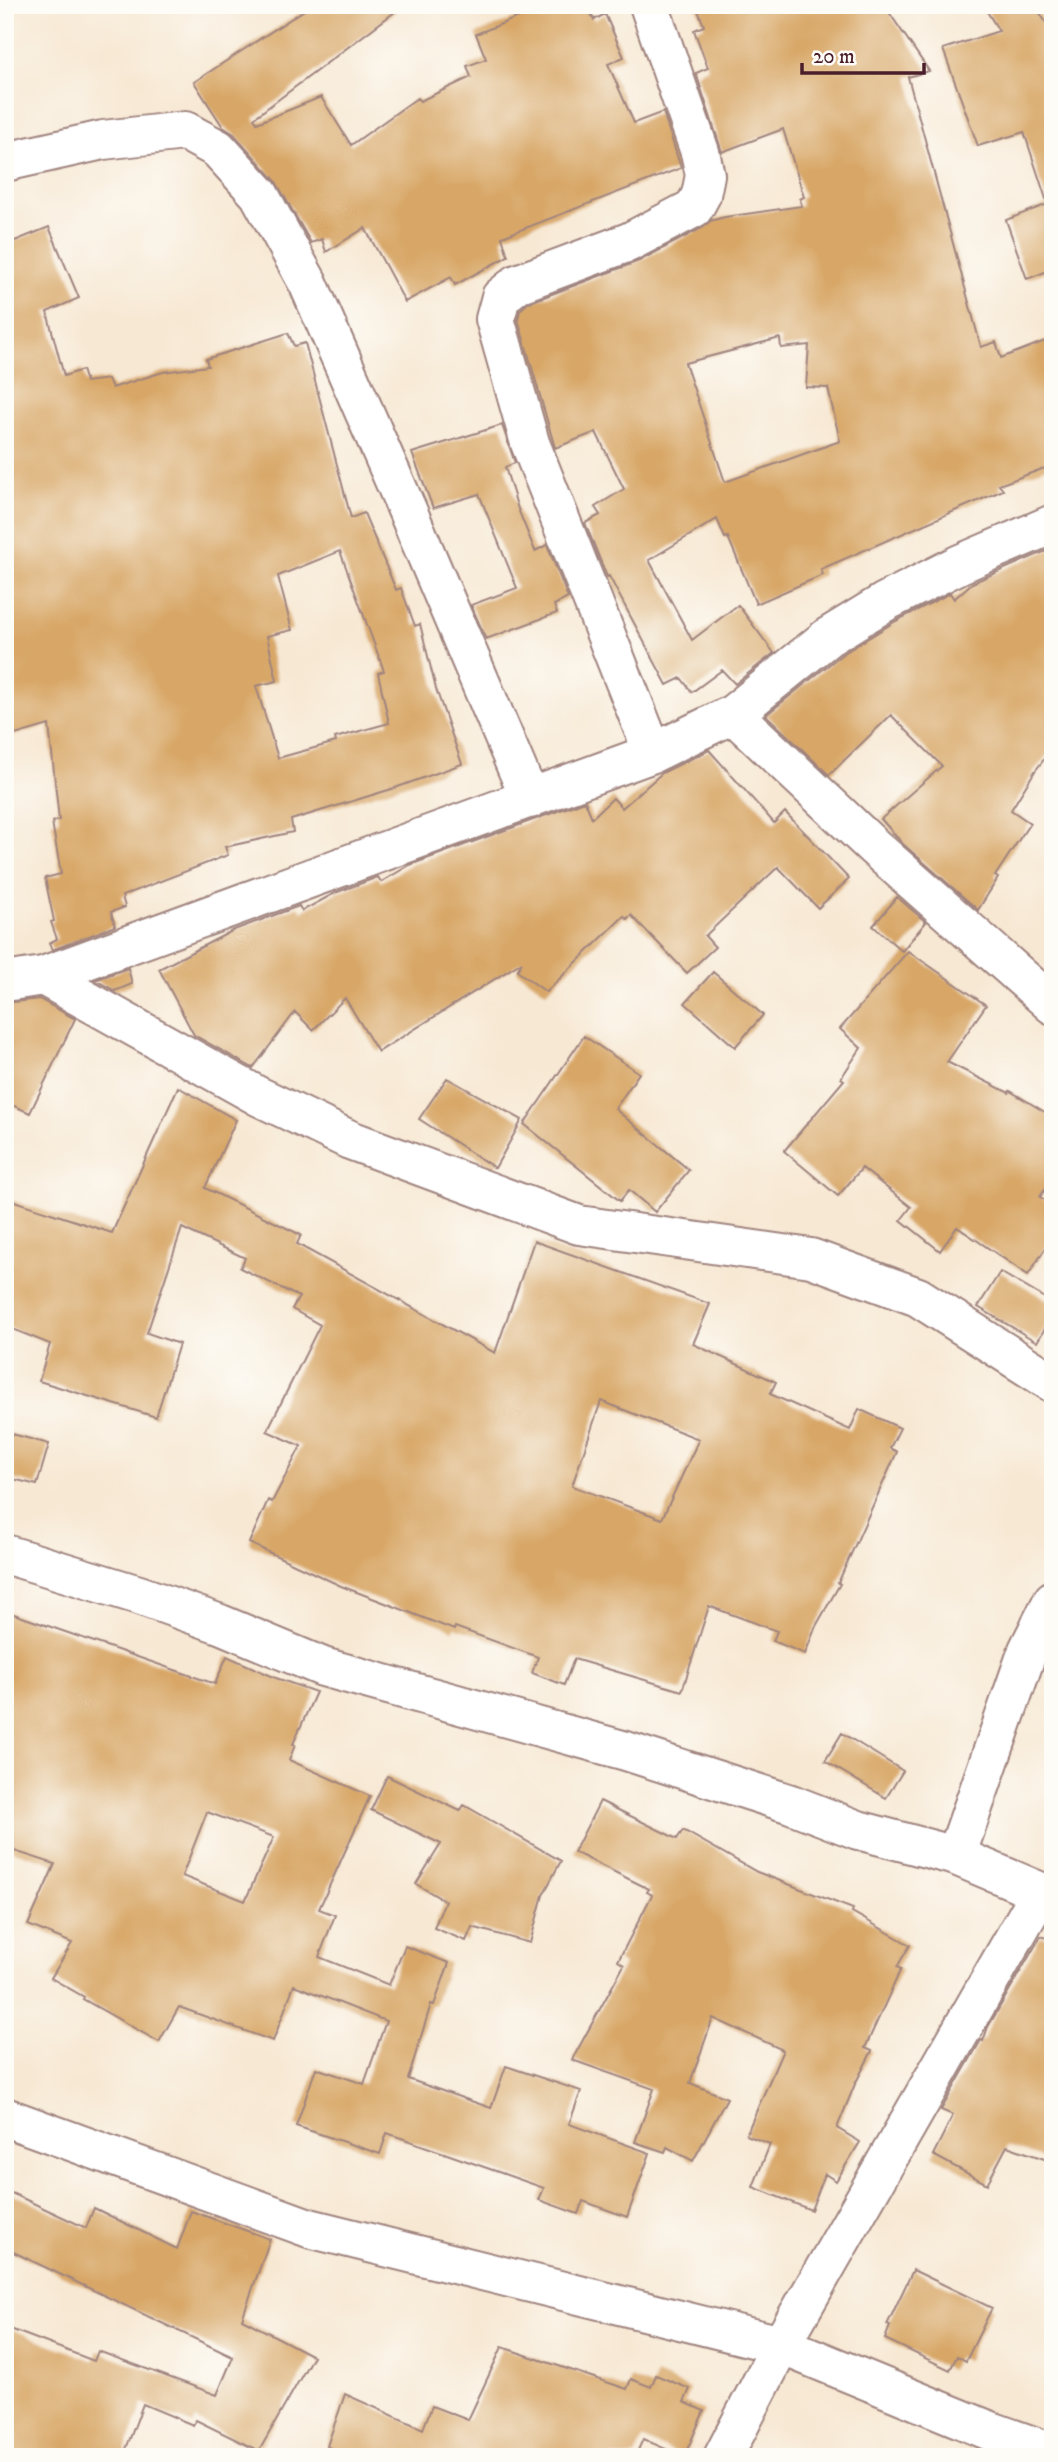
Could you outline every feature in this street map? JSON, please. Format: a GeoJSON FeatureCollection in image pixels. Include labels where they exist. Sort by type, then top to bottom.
{"type":"FeatureCollection","features":[{"type":"Feature","properties":{"kind":"street"},"geometry":{"type":"LineString","coordinates":[[649,5],[700,152],[705,175],[701,195],[694,208],[629,242],[517,285],[501,297],[495,320],[530,443],[653,753]]}},
{"type":"Feature","properties":{"kind":"street"},"geometry":{"type":"LineString","coordinates":[[5,162],[103,140],[185,131],[218,149],[260,194],[308,283],[530,799]]}},
{"type":"Feature","properties":{"kind":"street"},"geometry":{"type":"LineString","coordinates":[[5,982],[43,976],[653,753],[733,714],[828,637],[885,602],[960,564],[1053,524]]}},
{"type":"Feature","properties":{"kind":"street"},"geometry":{"type":"LineString","coordinates":[[733,714],[873,846],[1053,1005]]}},
{"type":"Feature","properties":{"kind":"street"},"geometry":{"type":"LineString","coordinates":[[43,976],[258,1096],[350,1140],[579,1224],[811,1258],[918,1297],[1053,1383]]}},
{"type":"Feature","properties":{"kind":"street"},"geometry":{"type":"LineString","coordinates":[[5,1554],[151,1599],[220,1624],[323,1667],[626,1751],[791,1804],[858,1830],[956,1856],[1046,1895],[781,2345],[723,2457]]}},
{"type":"Feature","properties":{"kind":"street"},"geometry":{"type":"LineString","coordinates":[[956,1856],[1028,1650],[1053,1600]]}},
{"type":"Feature","properties":{"kind":"street"},"geometry":{"type":"LineString","coordinates":[[5,2117],[309,2228],[781,2345],[988,2430],[1053,2453]]}},
{"type":"Feature","properties":{"kind":"building"},"geometry":{"type":"Polygon","coordinates":[[[312,5],[404,5],[254,118],[257,123],[321,97],[351,145],[417,98],[420,101],[471,77],[467,66],[486,59],[476,34],[529,13],[525,5],[587,5],[594,20],[605,14],[624,57],[608,64],[634,123],[663,112],[681,168],[502,237],[508,256],[455,285],[451,277],[405,302],[365,228],[326,252],[322,239],[311,243],[275,180],[234,134],[223,127],[194,82],[312,5]]]}},
{"type":"Feature","properties":{"kind":"building"},"geometry":{"type":"Polygon","coordinates":[[[696,5],[884,5],[929,71],[908,77],[981,347],[996,342],[1001,358],[1053,338],[1053,465],[999,485],[1003,490],[821,569],[823,575],[756,604],[728,537],[725,538],[717,519],[649,560],[692,640],[738,605],[774,653],[735,684],[722,670],[692,692],[681,678],[667,685],[609,576],[607,577],[585,523],[600,515],[595,507],[624,489],[596,432],[555,448],[518,319],[520,310],[528,303],[639,261],[704,227],[710,221],[802,206],[800,199],[804,197],[783,129],[722,152],[696,73],[708,68],[694,30],[704,26],[696,5]],[[780,338],[685,363],[725,482],[840,441],[828,388],[806,387],[809,345],[781,348],[780,338]]]}},
{"type":"Feature","properties":{"kind":"building"},"geometry":{"type":"Polygon","coordinates":[[[983,5],[1035,5],[1053,34],[1053,198],[1046,199],[1024,132],[978,146],[943,49],[999,31],[983,5]]]}},
{"type":"Feature","properties":{"kind":"building"},"geometry":{"type":"Polygon","coordinates":[[[1053,202],[1053,269],[1027,279],[1006,220],[1053,202]]]}},
{"type":"Feature","properties":{"kind":"building"},"geometry":{"type":"Polygon","coordinates":[[[49,227],[79,298],[47,312],[64,376],[82,370],[86,382],[108,379],[112,388],[163,372],[208,366],[206,359],[288,333],[294,346],[305,343],[351,518],[364,513],[396,590],[401,588],[415,626],[420,624],[436,689],[462,764],[291,820],[293,832],[225,847],[228,855],[122,896],[125,907],[111,912],[115,926],[52,950],[49,943],[57,939],[51,922],[54,921],[45,878],[61,874],[52,822],[59,820],[49,725],[5,738],[5,245],[49,227]],[[340,551],[278,576],[292,630],[267,636],[277,681],[256,686],[278,758],[336,742],[335,738],[389,723],[378,673],[384,671],[340,551]]]}},
{"type":"Feature","properties":{"kind":"building"},"geometry":{"type":"Polygon","coordinates":[[[502,425],[515,463],[505,467],[518,509],[535,551],[547,545],[568,598],[554,605],[557,613],[486,639],[471,605],[517,588],[479,494],[433,508],[412,453],[502,425]]]}},
{"type":"Feature","properties":{"kind":"building"},"geometry":{"type":"Polygon","coordinates":[[[1053,548],[1053,748],[1011,810],[1030,823],[995,876],[998,878],[978,910],[903,844],[881,819],[942,766],[891,715],[829,775],[766,715],[841,655],[896,621],[950,593],[954,599],[972,583],[1053,548]]]}},
{"type":"Feature","properties":{"kind":"building"},"geometry":{"type":"Polygon","coordinates":[[[709,750],[774,823],[785,812],[849,879],[818,908],[778,867],[705,936],[715,947],[687,973],[631,915],[627,919],[624,916],[546,992],[517,971],[522,962],[378,1052],[345,998],[313,1030],[295,1012],[253,1068],[194,1035],[159,969],[234,930],[299,906],[302,911],[335,893],[378,877],[381,882],[410,865],[585,801],[592,818],[613,798],[622,808],[662,773],[709,750]]]}},
{"type":"Feature","properties":{"kind":"building"},"geometry":{"type":"Polygon","coordinates":[[[897,897],[926,922],[902,951],[873,926],[897,897]]]}},
{"type":"Feature","properties":{"kind":"building"},"geometry":{"type":"Polygon","coordinates":[[[908,951],[986,1005],[947,1062],[1009,1093],[1010,1091],[1053,1117],[1053,1177],[1040,1197],[1053,1205],[1053,1237],[1028,1275],[957,1227],[940,1251],[901,1220],[911,1207],[862,1168],[838,1196],[784,1151],[844,1080],[841,1078],[861,1048],[840,1029],[908,951]]]}},
{"type":"Feature","properties":{"kind":"building"},"geometry":{"type":"Polygon","coordinates":[[[128,968],[132,984],[115,991],[95,980],[128,968]]]}},
{"type":"Feature","properties":{"kind":"building"},"geometry":{"type":"Polygon","coordinates":[[[713,972],[763,1015],[735,1047],[685,1003],[713,972]]]}},
{"type":"Feature","properties":{"kind":"building"},"geometry":{"type":"Polygon","coordinates":[[[39,999],[75,1019],[30,1113],[5,1102],[5,1003],[39,999]]]}},
{"type":"Feature","properties":{"kind":"building"},"geometry":{"type":"Polygon","coordinates":[[[584,1036],[639,1073],[615,1109],[689,1170],[655,1212],[629,1190],[620,1201],[524,1124],[584,1036]]]}},
{"type":"Feature","properties":{"kind":"building"},"geometry":{"type":"Polygon","coordinates":[[[447,1078],[522,1120],[495,1168],[419,1119],[447,1078]]]}},
{"type":"Feature","properties":{"kind":"building"},"geometry":{"type":"Polygon","coordinates":[[[178,1087],[236,1120],[205,1188],[301,1235],[297,1244],[495,1353],[534,1241],[710,1304],[693,1344],[776,1382],[770,1394],[850,1430],[859,1409],[900,1428],[890,1448],[897,1452],[838,1583],[840,1584],[816,1626],[805,1654],[773,1641],[777,1631],[709,1606],[682,1691],[574,1659],[564,1685],[532,1673],[538,1657],[455,1627],[454,1630],[341,1586],[249,1543],[268,1500],[272,1502],[301,1446],[267,1431],[320,1325],[292,1309],[299,1297],[240,1268],[245,1258],[182,1228],[147,1333],[179,1344],[156,1417],[39,1381],[50,1344],[5,1326],[5,1198],[112,1233],[178,1087]],[[601,1401],[572,1486],[662,1519],[699,1439],[601,1401]]]}},
{"type":"Feature","properties":{"kind":"building"},"geometry":{"type":"Polygon","coordinates":[[[1000,1272],[1053,1303],[1053,1315],[1037,1342],[978,1307],[1000,1272]]]}},
{"type":"Feature","properties":{"kind":"building"},"geometry":{"type":"Polygon","coordinates":[[[5,1432],[49,1444],[37,1485],[5,1477],[5,1432]]]}},
{"type":"Feature","properties":{"kind":"building"},"geometry":{"type":"Polygon","coordinates":[[[5,1611],[215,1684],[227,1656],[316,1692],[293,1744],[295,1745],[289,1760],[370,1796],[319,1909],[335,1915],[319,1957],[389,1985],[405,1946],[449,1963],[434,2005],[431,2004],[408,2079],[491,2108],[506,2066],[581,2091],[569,2124],[650,2153],[627,2217],[583,2201],[578,2214],[539,2200],[544,2188],[387,2133],[380,2154],[296,2126],[316,2068],[364,2084],[386,2021],[294,1985],[273,2041],[179,2007],[159,2042],[51,1978],[72,1943],[28,1925],[55,1864],[5,1848],[5,1611]],[[207,1812],[182,1876],[245,1901],[274,1837],[207,1812]]]}},
{"type":"Feature","properties":{"kind":"building"},"geometry":{"type":"Polygon","coordinates":[[[842,1733],[903,1771],[886,1798],[825,1761],[842,1733]]]}},
{"type":"Feature","properties":{"kind":"building"},"geometry":{"type":"Polygon","coordinates":[[[387,1776],[460,1811],[464,1805],[561,1861],[543,1895],[530,1943],[472,1927],[466,1941],[434,1928],[445,1901],[416,1884],[441,1844],[371,1810],[387,1776]]]}},
{"type":"Feature","properties":{"kind":"building"},"geometry":{"type":"Polygon","coordinates":[[[600,1801],[677,1839],[683,1830],[757,1872],[853,1909],[852,1912],[910,1945],[897,1967],[901,1969],[865,2048],[872,2051],[837,2128],[860,2142],[836,2181],[825,2174],[811,2210],[753,2187],[770,2144],[746,2135],[783,2050],[713,2018],[690,2083],[727,2098],[693,2161],[667,2147],[665,2152],[635,2142],[654,2089],[572,2060],[624,1965],[618,1961],[652,1895],[647,1892],[649,1889],[574,1852],[600,1801]]]}},
{"type":"Feature","properties":{"kind":"building"},"geometry":{"type":"Polygon","coordinates":[[[1041,1936],[1053,1940],[1053,2162],[1007,2146],[987,2184],[933,2155],[953,2115],[941,2110],[1041,1936]]]}},
{"type":"Feature","properties":{"kind":"building"},"geometry":{"type":"Polygon","coordinates":[[[5,2190],[86,2228],[94,2208],[177,2249],[191,2211],[270,2239],[242,2319],[313,2356],[259,2451],[196,2420],[193,2425],[143,2404],[123,2457],[5,2457],[5,2327],[94,2361],[98,2351],[217,2395],[233,2357],[5,2248],[5,2190]]]}},
{"type":"Feature","properties":{"kind":"building"},"geometry":{"type":"Polygon","coordinates":[[[913,2270],[992,2308],[966,2361],[957,2356],[950,2370],[885,2339],[890,2326],[887,2325],[913,2270]]]}},
{"type":"Feature","properties":{"kind":"building"},"geometry":{"type":"Polygon","coordinates":[[[502,2347],[627,2389],[631,2379],[651,2387],[656,2375],[690,2389],[684,2402],[704,2411],[684,2457],[643,2439],[635,2457],[326,2457],[330,2448],[327,2446],[345,2394],[423,2429],[432,2406],[468,2420],[502,2347]]]}}]}
